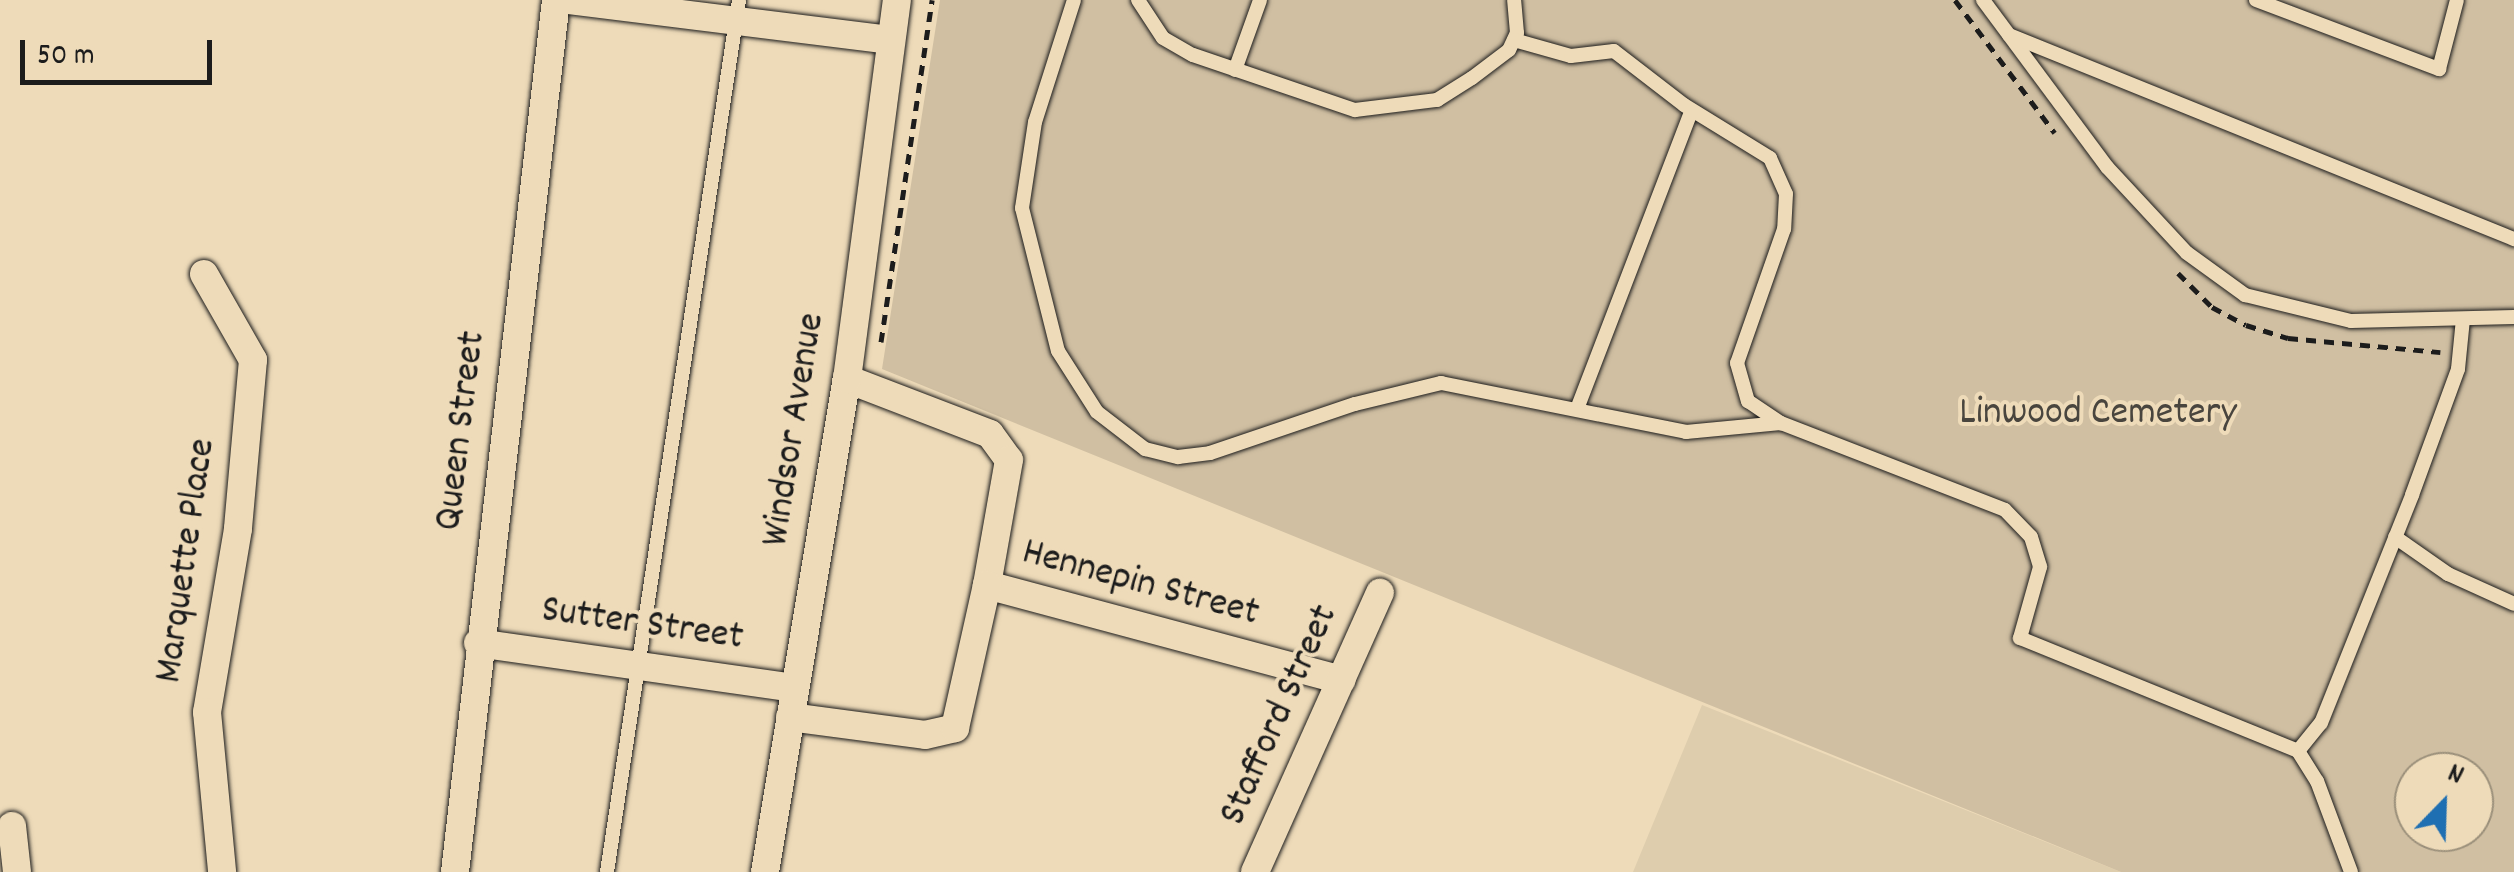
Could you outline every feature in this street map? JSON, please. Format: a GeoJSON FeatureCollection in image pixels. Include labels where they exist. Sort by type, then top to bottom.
{"type":"FeatureCollection","features":[{"type":"Feature","properties":{"kind":"street","name":"Queen Street"},"geometry":{"type":"LineString","coordinates":[[455,872],[478,643],[556,0]]}},
{"type":"Feature","properties":{"kind":"street"},"geometry":{"type":"LineString","coordinates":[[569,0],[737,10],[890,40]]}},
{"type":"Feature","properties":{"kind":"street","name":"Windsor Avenue"},"geometry":{"type":"LineString","coordinates":[[766,872],[847,379],[897,0]]}},
{"type":"Feature","properties":{"kind":"street","name":"Marquette Place"},"geometry":{"type":"LineString","coordinates":[[204,274],[253,360],[238,529],[208,712],[222,872]]}},
{"type":"Feature","properties":{"kind":"street","name":"Hennepin Street"},"geometry":{"type":"LineString","coordinates":[[847,379],[990,434],[1008,460],[987,585],[1342,680]]}},
{"type":"Feature","properties":{"kind":"street"},"geometry":{"type":"LineString","coordinates":[[790,717],[925,735],[956,728],[987,585]]}},
{"type":"Feature","properties":{"kind":"street","name":"Stafford Street"},"geometry":{"type":"LineString","coordinates":[[1255,872],[1380,593]]}},
{"type":"Feature","properties":{"kind":"street","name":"Sutter Street"},"geometry":{"type":"LineString","coordinates":[[478,643],[794,688]]}},
{"type":"Feature","properties":{"kind":"street"},"geometry":{"type":"LineString","coordinates":[[12,826],[18,872]]}},
{"type":"Feature","properties":{"kind":"lane"},"geometry":{"type":"LineString","coordinates":[[1074,0],[1035,122],[1022,208],[1058,351],[1097,412],[1145,449],[1178,457],[1210,453],[1355,404],[1441,383],[1686,432],[1781,423]]}},
{"type":"Feature","properties":{"kind":"lane"},"geometry":{"type":"LineString","coordinates":[[1138,0],[1163,38],[1235,70],[1355,110],[1402,109],[1449,93],[1514,40]]}},
{"type":"Feature","properties":{"kind":"lane"},"geometry":{"type":"LineString","coordinates":[[1235,70],[1260,0]]}},
{"type":"Feature","properties":{"kind":"lane"},"geometry":{"type":"LineString","coordinates":[[1514,0],[1514,40]]}},
{"type":"Feature","properties":{"kind":"lane"},"geometry":{"type":"LineString","coordinates":[[1983,0],[2108,167],[2187,253],[2246,295],[2351,321],[2514,317]]}},
{"type":"Feature","properties":{"kind":"lane"},"geometry":{"type":"LineString","coordinates":[[2256,0],[2439,69],[2457,0]]}},
{"type":"Feature","properties":{"kind":"lane"},"geometry":{"type":"LineString","coordinates":[[608,872],[737,10]]}},
{"type":"Feature","properties":{"kind":"lane"},"geometry":{"type":"LineString","coordinates":[[2008,34],[2514,238]]}},
{"type":"Feature","properties":{"kind":"lane"},"geometry":{"type":"LineString","coordinates":[[1514,40],[1571,56],[1614,51],[1692,110],[1770,158],[1786,194],[1784,229],[1737,363],[1748,402],[1781,423],[2005,510],[2031,537],[2040,567],[2020,638],[2298,751],[2317,780],[2351,872]]}},
{"type":"Feature","properties":{"kind":"lane"},"geometry":{"type":"LineString","coordinates":[[1578,409],[1692,110]]}},
{"type":"Feature","properties":{"kind":"lane"},"geometry":{"type":"LineString","coordinates":[[2298,751],[2321,724],[2395,538],[2458,370],[2463,319]]}},
{"type":"Feature","properties":{"kind":"lane"},"geometry":{"type":"LineString","coordinates":[[2395,538],[2448,574],[2514,604]]}},
{"type":"Feature","properties":{"kind":"path"},"geometry":{"type":"LineString","coordinates":[[874,390],[932,0]]}},
{"type":"Feature","properties":{"kind":"shaded area"},"geometry":{"type":"Polygon","coordinates":[[[1702,705],[2121,872],[1633,872],[1702,705]]]}},
{"type":"Feature","properties":{"kind":"green space","name":"Linwood Cemetery"},"geometry":{"type":"Polygon","coordinates":[[[940,0],[2514,0],[2514,872],[2121,872],[882,369],[940,0]]]}}]}
